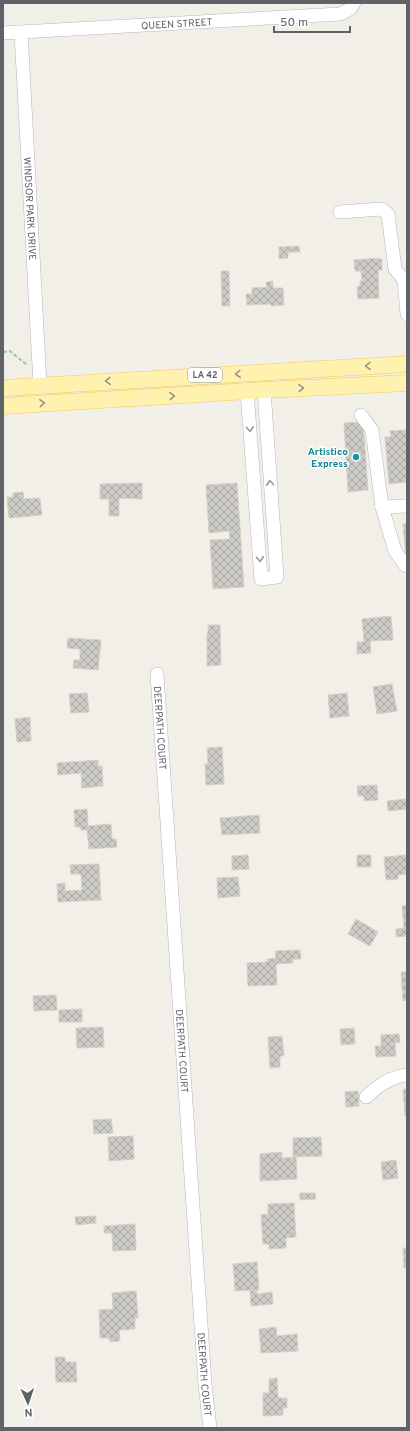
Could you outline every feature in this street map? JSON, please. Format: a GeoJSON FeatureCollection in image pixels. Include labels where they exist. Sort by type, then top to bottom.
{"type":"FeatureCollection","features":[{"type":"Feature","properties":{"kind":"main road","name":"LA 42"},"geometry":{"type":"LineString","coordinates":[[4,388],[407,364]]}},
{"type":"Feature","properties":{"kind":"main road","name":"LA 42"},"geometry":{"type":"LineString","coordinates":[[3,406],[407,383]]}},
{"type":"Feature","properties":{"kind":"street","name":"QUEEN STREET"},"geometry":{"type":"LineString","coordinates":[[3,33],[340,14],[352,6]]}},
{"type":"Feature","properties":{"kind":"street","name":"WINDSOR PARK DRIVE"},"geometry":{"type":"LineString","coordinates":[[21,32],[40,386]]}},
{"type":"Feature","properties":{"kind":"street"},"geometry":{"type":"LineString","coordinates":[[340,212],[381,209],[388,214],[395,269],[404,280],[407,314]]}},
{"type":"Feature","properties":{"kind":"street"},"geometry":{"type":"LineString","coordinates":[[247,391],[261,579],[277,577],[264,390]]}},
{"type":"Feature","properties":{"kind":"street"},"geometry":{"type":"LineString","coordinates":[[361,415],[372,430],[382,507],[395,551],[407,566]]}},
{"type":"Feature","properties":{"kind":"street"},"geometry":{"type":"LineString","coordinates":[[382,507],[407,506]]}},
{"type":"Feature","properties":{"kind":"street","name":"DEERPATH COURT"},"geometry":{"type":"LineString","coordinates":[[157,674],[205,1377],[210,1428]]}},
{"type":"Feature","properties":{"kind":"street"},"geometry":{"type":"LineString","coordinates":[[366,1098],[377,1087],[396,1076],[407,1075]]}},
{"type":"Feature","properties":{"kind":"path"},"geometry":{"type":"LineString","coordinates":[[3,352],[10,351],[28,366]]}},
{"type":"Feature","properties":{"kind":"building"},"geometry":{"type":"Polygon","coordinates":[[[299,246],[300,252],[288,252],[288,258],[279,259],[279,247],[299,246]]]}},
{"type":"Feature","properties":{"kind":"building"},"geometry":{"type":"Polygon","coordinates":[[[382,259],[382,270],[378,270],[379,298],[358,299],[357,287],[360,286],[360,281],[362,281],[361,271],[355,271],[354,260],[382,259]]]}},
{"type":"Feature","properties":{"kind":"building"},"geometry":{"type":"Polygon","coordinates":[[[221,271],[229,271],[230,306],[222,306],[221,271]]]}},
{"type":"Feature","properties":{"kind":"building"},"geometry":{"type":"Polygon","coordinates":[[[273,281],[273,288],[283,288],[284,305],[247,305],[246,294],[252,294],[252,288],[267,287],[266,282],[273,281]]]}},
{"type":"Feature","properties":{"kind":"building","name":"Artistico Express"},"geometry":{"type":"Polygon","coordinates":[[[363,422],[368,490],[348,492],[344,423],[363,422]]]}},
{"type":"Feature","properties":{"kind":"building"},"geometry":{"type":"Polygon","coordinates":[[[406,430],[407,482],[389,484],[385,437],[391,437],[390,431],[406,430]]]}},
{"type":"Feature","properties":{"kind":"building"},"geometry":{"type":"Polygon","coordinates":[[[142,483],[142,499],[119,498],[119,516],[109,516],[109,499],[100,499],[100,484],[142,483]]]}},
{"type":"Feature","properties":{"kind":"building"},"geometry":{"type":"Polygon","coordinates":[[[237,483],[244,587],[213,589],[210,540],[230,539],[229,531],[209,533],[206,485],[237,483]]]}},
{"type":"Feature","properties":{"kind":"building"},"geometry":{"type":"Polygon","coordinates":[[[23,492],[24,499],[40,498],[42,515],[9,518],[7,497],[13,497],[13,493],[23,492]]]}},
{"type":"Feature","properties":{"kind":"building"},"geometry":{"type":"Polygon","coordinates":[[[403,524],[407,524],[407,559],[406,559],[403,524]]]}},
{"type":"Feature","properties":{"kind":"building"},"geometry":{"type":"Polygon","coordinates":[[[391,616],[393,640],[370,641],[371,653],[357,654],[357,642],[364,642],[362,619],[391,616]]]}},
{"type":"Feature","properties":{"kind":"building"},"geometry":{"type":"Polygon","coordinates":[[[208,625],[220,625],[221,665],[207,666],[208,625]]]}},
{"type":"Feature","properties":{"kind":"building"},"geometry":{"type":"Polygon","coordinates":[[[68,638],[101,640],[98,670],[73,668],[74,660],[80,660],[80,649],[67,648],[68,638]]]}},
{"type":"Feature","properties":{"kind":"building"},"geometry":{"type":"Polygon","coordinates":[[[392,684],[397,711],[377,714],[373,687],[392,684]]]}},
{"type":"Feature","properties":{"kind":"building"},"geometry":{"type":"Polygon","coordinates":[[[87,693],[89,712],[71,713],[69,694],[87,693]]]}},
{"type":"Feature","properties":{"kind":"building"},"geometry":{"type":"Polygon","coordinates":[[[347,693],[349,716],[330,718],[328,695],[347,693]]]}},
{"type":"Feature","properties":{"kind":"building"},"geometry":{"type":"Polygon","coordinates":[[[30,717],[31,741],[17,742],[15,719],[30,717]]]}},
{"type":"Feature","properties":{"kind":"building"},"geometry":{"type":"Polygon","coordinates":[[[222,747],[224,784],[206,785],[205,764],[208,764],[207,748],[222,747]]]}},
{"type":"Feature","properties":{"kind":"building"},"geometry":{"type":"Polygon","coordinates":[[[98,760],[98,766],[102,766],[103,786],[82,788],[81,773],[58,775],[57,763],[98,760]]]}},
{"type":"Feature","properties":{"kind":"building"},"geometry":{"type":"Polygon","coordinates":[[[377,785],[378,800],[364,801],[364,796],[358,796],[357,786],[377,785]]]}},
{"type":"Feature","properties":{"kind":"building"},"geometry":{"type":"Polygon","coordinates":[[[407,799],[407,809],[388,811],[387,801],[407,799]]]}},
{"type":"Feature","properties":{"kind":"building"},"geometry":{"type":"Polygon","coordinates":[[[87,809],[88,826],[111,824],[112,839],[116,839],[117,847],[89,849],[87,830],[81,830],[80,827],[75,827],[74,810],[87,809]]]}},
{"type":"Feature","properties":{"kind":"building"},"geometry":{"type":"Polygon","coordinates":[[[259,815],[260,833],[222,835],[220,818],[259,815]]]}},
{"type":"Feature","properties":{"kind":"building"},"geometry":{"type":"Polygon","coordinates":[[[248,855],[249,869],[232,870],[232,856],[248,855]]]}},
{"type":"Feature","properties":{"kind":"building"},"geometry":{"type":"Polygon","coordinates":[[[357,855],[371,855],[371,867],[357,867],[357,855]]]}},
{"type":"Feature","properties":{"kind":"building"},"geometry":{"type":"Polygon","coordinates":[[[407,855],[407,874],[398,875],[398,879],[386,880],[384,857],[407,855]]]}},
{"type":"Feature","properties":{"kind":"building"},"geometry":{"type":"Polygon","coordinates":[[[99,864],[101,900],[58,902],[57,884],[65,883],[65,891],[82,890],[81,874],[71,874],[70,865],[99,864]]]}},
{"type":"Feature","properties":{"kind":"building"},"geometry":{"type":"Polygon","coordinates":[[[238,877],[240,896],[218,898],[217,878],[238,877]]]}},
{"type":"Feature","properties":{"kind":"building"},"geometry":{"type":"Polygon","coordinates":[[[407,905],[407,936],[396,937],[396,929],[404,928],[402,906],[407,905]]]}},
{"type":"Feature","properties":{"kind":"building"},"geometry":{"type":"Polygon","coordinates":[[[356,919],[378,932],[370,946],[348,934],[356,919]]]}},
{"type":"Feature","properties":{"kind":"building"},"geometry":{"type":"Polygon","coordinates":[[[300,950],[301,959],[293,959],[293,963],[276,964],[277,985],[248,986],[247,963],[267,962],[267,959],[276,958],[275,951],[300,950]]]}},
{"type":"Feature","properties":{"kind":"building"},"geometry":{"type":"Polygon","coordinates":[[[401,972],[407,972],[407,1000],[403,1001],[401,972]]]}},
{"type":"Feature","properties":{"kind":"building"},"geometry":{"type":"Polygon","coordinates":[[[56,995],[57,1010],[34,1011],[33,996],[56,995]]]}},
{"type":"Feature","properties":{"kind":"building"},"geometry":{"type":"Polygon","coordinates":[[[82,1009],[82,1022],[59,1022],[59,1010],[82,1009]]]}},
{"type":"Feature","properties":{"kind":"building"},"geometry":{"type":"Polygon","coordinates":[[[103,1027],[104,1047],[77,1048],[76,1028],[103,1027]]]}},
{"type":"Feature","properties":{"kind":"building"},"geometry":{"type":"Polygon","coordinates":[[[354,1028],[355,1044],[341,1045],[340,1029],[354,1028]]]}},
{"type":"Feature","properties":{"kind":"building"},"geometry":{"type":"Polygon","coordinates":[[[399,1034],[400,1042],[395,1043],[396,1056],[376,1057],[375,1046],[381,1046],[381,1035],[399,1034]]]}},
{"type":"Feature","properties":{"kind":"building"},"geometry":{"type":"Polygon","coordinates":[[[282,1036],[284,1056],[280,1056],[280,1067],[270,1068],[268,1037],[282,1036]]]}},
{"type":"Feature","properties":{"kind":"building"},"geometry":{"type":"Polygon","coordinates":[[[403,1089],[407,1089],[407,1116],[405,1116],[403,1089]]]}},
{"type":"Feature","properties":{"kind":"building"},"geometry":{"type":"Polygon","coordinates":[[[358,1091],[359,1106],[346,1107],[345,1092],[358,1091]]]}},
{"type":"Feature","properties":{"kind":"building"},"geometry":{"type":"Polygon","coordinates":[[[111,1119],[113,1133],[94,1134],[93,1120],[111,1119]]]}},
{"type":"Feature","properties":{"kind":"building"},"geometry":{"type":"Polygon","coordinates":[[[133,1136],[134,1159],[109,1161],[108,1137],[133,1136]]]}},
{"type":"Feature","properties":{"kind":"building"},"geometry":{"type":"Polygon","coordinates":[[[321,1137],[322,1156],[293,1157],[293,1138],[321,1137]]]}},
{"type":"Feature","properties":{"kind":"building"},"geometry":{"type":"Polygon","coordinates":[[[282,1152],[282,1158],[296,1157],[297,1179],[260,1181],[260,1154],[282,1152]]]}},
{"type":"Feature","properties":{"kind":"building"},"geometry":{"type":"Polygon","coordinates":[[[396,1160],[398,1178],[383,1180],[381,1162],[396,1160]]]}},
{"type":"Feature","properties":{"kind":"building"},"geometry":{"type":"Polygon","coordinates":[[[300,1193],[315,1193],[316,1199],[300,1200],[300,1193]]]}},
{"type":"Feature","properties":{"kind":"building"},"geometry":{"type":"Polygon","coordinates":[[[294,1203],[296,1237],[286,1238],[286,1248],[269,1249],[269,1244],[263,1244],[261,1215],[268,1214],[268,1204],[294,1203]]]}},
{"type":"Feature","properties":{"kind":"building"},"geometry":{"type":"Polygon","coordinates":[[[96,1216],[96,1223],[76,1225],[75,1217],[96,1216]]]}},
{"type":"Feature","properties":{"kind":"building"},"geometry":{"type":"Polygon","coordinates":[[[135,1224],[136,1250],[113,1251],[112,1233],[104,1233],[104,1226],[135,1224]]]}},
{"type":"Feature","properties":{"kind":"building"},"geometry":{"type":"Polygon","coordinates":[[[403,1248],[407,1248],[407,1268],[404,1268],[403,1248]]]}},
{"type":"Feature","properties":{"kind":"building"},"geometry":{"type":"Polygon","coordinates":[[[257,1262],[259,1290],[235,1291],[233,1264],[257,1262]]]}},
{"type":"Feature","properties":{"kind":"building"},"geometry":{"type":"Polygon","coordinates":[[[257,1290],[257,1294],[272,1292],[273,1304],[251,1306],[250,1291],[257,1290]]]}},
{"type":"Feature","properties":{"kind":"building"},"geometry":{"type":"Polygon","coordinates":[[[136,1291],[138,1318],[135,1318],[135,1329],[119,1330],[120,1341],[110,1342],[109,1338],[100,1338],[99,1310],[113,1309],[112,1293],[136,1291]]]}},
{"type":"Feature","properties":{"kind":"building"},"geometry":{"type":"Polygon","coordinates":[[[276,1327],[277,1336],[297,1334],[298,1351],[261,1353],[259,1329],[276,1327]]]}},
{"type":"Feature","properties":{"kind":"building"},"geometry":{"type":"Polygon","coordinates":[[[55,1357],[65,1357],[65,1362],[76,1362],[77,1382],[56,1382],[55,1357]]]}},
{"type":"Feature","properties":{"kind":"building"},"geometry":{"type":"Polygon","coordinates":[[[277,1378],[278,1398],[287,1398],[287,1408],[283,1408],[283,1415],[263,1416],[263,1393],[269,1393],[269,1379],[277,1378]]]}},
{"type":"Feature","properties":{"kind":"place","name":"Artistico Express"},"geometry":{"type":"Point","coordinates":[356,457]}}]}
